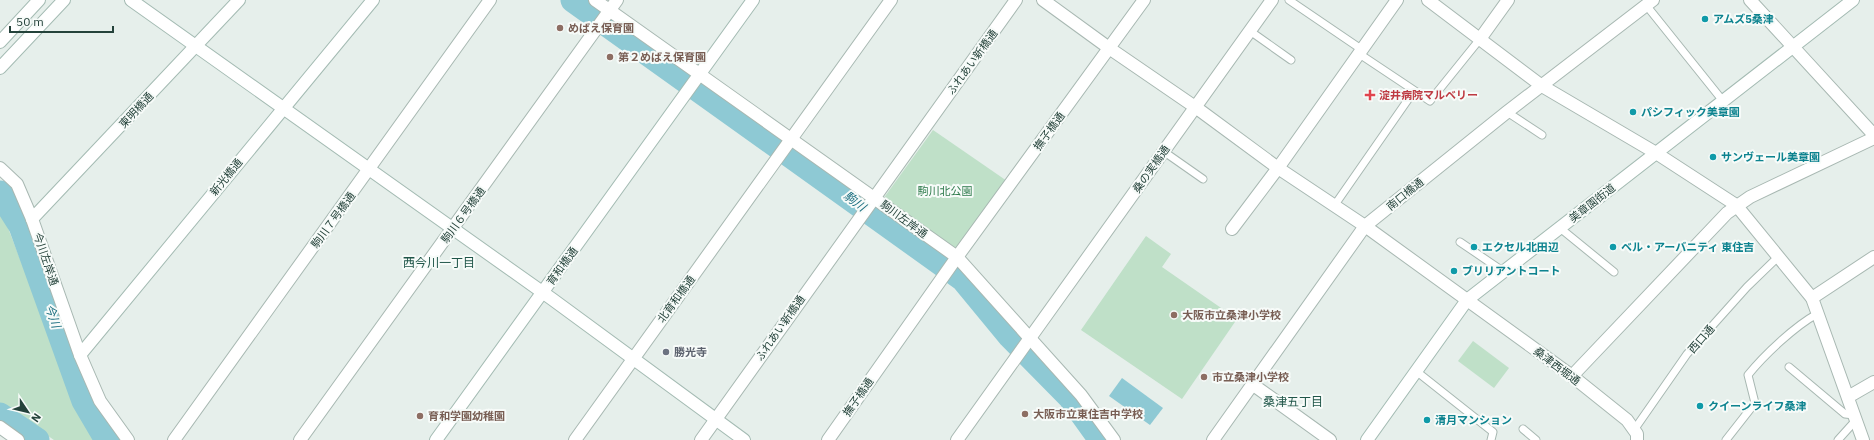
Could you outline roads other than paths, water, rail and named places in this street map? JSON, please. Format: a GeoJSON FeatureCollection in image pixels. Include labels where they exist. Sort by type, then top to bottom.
{"type":"FeatureCollection","features":[{"type":"Feature","properties":{"kind":"street"},"geometry":{"type":"LineString","coordinates":[[0,42],[39,0]]}},
{"type":"Feature","properties":{"kind":"street"},"geometry":{"type":"LineString","coordinates":[[0,68],[64,0]]}},
{"type":"Feature","properties":{"kind":"street"},"geometry":{"type":"LineString","coordinates":[[131,0],[452,230],[543,293],[744,440]]}},
{"type":"Feature","properties":{"kind":"street","name":"東明橋通"},"geometry":{"type":"LineString","coordinates":[[32,219],[239,0]]}},
{"type":"Feature","properties":{"kind":"street","name":"新光橋通"},"geometry":{"type":"LineString","coordinates":[[80,355],[373,0]]}},
{"type":"Feature","properties":{"kind":"street","name":"駒川７号橋通"},"geometry":{"type":"LineString","coordinates":[[174,440],[490,0]]}},
{"type":"Feature","properties":{"kind":"street","name":"駒川左岸通"},"geometry":{"type":"LineString","coordinates":[[595,0],[608,12],[956,259],[1029,341],[1081,395],[1114,440]]}},
{"type":"Feature","properties":{"kind":"street"},"geometry":{"type":"LineString","coordinates":[[608,12],[617,0]]}},
{"type":"Feature","properties":{"kind":"street"},"geometry":{"type":"LineString","coordinates":[[699,76],[753,0]]}},
{"type":"Feature","properties":{"kind":"street"},"geometry":{"type":"LineString","coordinates":[[790,141],[891,0]]}},
{"type":"Feature","properties":{"kind":"street","name":"ふれあい新橋通"},"geometry":{"type":"LineString","coordinates":[[701,440],[1016,0]]}},
{"type":"Feature","properties":{"kind":"street","name":"桑津西堀通"},"geometry":{"type":"LineString","coordinates":[[1043,0],[1109,48],[1195,107],[1278,168],[1365,226],[1572,376],[1627,420],[1635,436]]}},
{"type":"Feature","properties":{"kind":"street","name":"撫子橋通"},"geometry":{"type":"LineString","coordinates":[[828,440],[956,259],[1144,0]]}},
{"type":"Feature","properties":{"kind":"street","name":"桑の実橋通"},"geometry":{"type":"LineString","coordinates":[[957,440],[1272,0]]}},
{"type":"Feature","properties":{"kind":"street"},"geometry":{"type":"LineString","coordinates":[[1232,229],[1278,168],[1359,51],[1397,0]]}},
{"type":"Feature","properties":{"kind":"street"},"geometry":{"type":"LineString","coordinates":[[1428,0],[1542,86],[1656,153],[1736,205],[1812,298],[1863,440]]}},
{"type":"Feature","properties":{"kind":"street"},"geometry":{"type":"LineString","coordinates":[[1480,39],[1508,0]]}},
{"type":"Feature","properties":{"kind":"street"},"geometry":{"type":"LineString","coordinates":[[1750,0],[1874,135]]}},
{"type":"Feature","properties":{"kind":"street","name":"美章園街道"},"geometry":{"type":"LineString","coordinates":[[1367,440],[1467,300],[1853,0]]}},
{"type":"Feature","properties":{"kind":"street","name":"南口橋通"},"geometry":{"type":"LineString","coordinates":[[1213,440],[1365,226],[1507,112],[1649,3]]}},
{"type":"Feature","properties":{"kind":"street","name":"駒川６号橋通"},"geometry":{"type":"LineString","coordinates":[[300,440],[608,12]]}},
{"type":"Feature","properties":{"kind":"street","name":"育和橋通"},"geometry":{"type":"LineString","coordinates":[[436,440],[699,76]]}},
{"type":"Feature","properties":{"kind":"street"},"geometry":{"type":"LineString","coordinates":[[1572,376],[1736,205],[1874,138]]}},
{"type":"Feature","properties":{"kind":"street","name":"北育和橋通"},"geometry":{"type":"LineString","coordinates":[[575,440],[790,141]]}},
{"type":"Feature","properties":{"kind":"street","name":"今川左岸通"},"geometry":{"type":"LineString","coordinates":[[0,168],[17,184],[32,219],[80,355],[100,402],[128,440]]}},
{"type":"Feature","properties":{"kind":"street"},"geometry":{"type":"LineString","coordinates":[[1812,298],[1874,257]]}},
{"type":"Feature","properties":{"kind":"street"},"geometry":{"type":"LineString","coordinates":[[1848,397],[1874,382]]}},
{"type":"Feature","properties":{"kind":"street"},"geometry":{"type":"LineString","coordinates":[[1252,384],[1330,440]]}},
{"type":"Feature","properties":{"kind":"street"},"geometry":{"type":"LineString","coordinates":[[0,428],[18,440]]}},
{"type":"Feature","properties":{"kind":"lane"},"geometry":{"type":"LineString","coordinates":[[1289,0],[1430,101],[1480,39]]}},
{"type":"Feature","properties":{"kind":"lane"},"geometry":{"type":"LineString","coordinates":[[1649,3],[1723,101]]}},
{"type":"Feature","properties":{"kind":"lane"},"geometry":{"type":"LineString","coordinates":[[1250,31],[1291,60]]}},
{"type":"Feature","properties":{"kind":"lane"},"geometry":{"type":"LineString","coordinates":[[1334,206],[1414,91]]}},
{"type":"Feature","properties":{"kind":"lane"},"geometry":{"type":"LineString","coordinates":[[1507,112],[1542,135]]}},
{"type":"Feature","properties":{"kind":"lane"},"geometry":{"type":"LineString","coordinates":[[1164,151],[1203,179]]}},
{"type":"Feature","properties":{"kind":"lane"},"geometry":{"type":"LineString","coordinates":[[1560,228],[1614,272]]}},
{"type":"Feature","properties":{"kind":"lane"},"geometry":{"type":"LineString","coordinates":[[1460,242],[1504,272]]}},
{"type":"Feature","properties":{"kind":"lane","name":"西口通"},"geometry":{"type":"LineString","coordinates":[[1635,436],[1688,354],[1746,287],[1779,256]]}},
{"type":"Feature","properties":{"kind":"lane"},"geometry":{"type":"LineString","coordinates":[[1726,440],[1756,403],[1748,375],[1772,350],[1809,318],[1817,314]]}},
{"type":"Feature","properties":{"kind":"lane"},"geometry":{"type":"LineString","coordinates":[[1789,367],[1845,414],[1855,417],[1838,440]]}},
{"type":"Feature","properties":{"kind":"lane"},"geometry":{"type":"LineString","coordinates":[[1416,371],[1493,432],[1491,440]]}},
{"type":"Feature","properties":{"kind":"lane"},"geometry":{"type":"LineString","coordinates":[[1523,429],[1536,440]]}},
{"type":"Feature","properties":{"kind":"water"},"geometry":{"type":"Polygon","coordinates":[[[1122,378],[1163,408],[1150,425],[1109,396],[1122,378]]]}},
{"type":"Feature","properties":{"kind":"waterway","name":"駒川"},"geometry":{"type":"LineString","coordinates":[[573,0],[963,279],[1010,336],[1070,397],[1101,440]]}},
{"type":"Feature","properties":{"kind":"waterway","name":"今川"},"geometry":{"type":"LineString","coordinates":[[0,193],[21,226],[84,401],[107,440]]}},
{"type":"Feature","properties":{"kind":"waterway"},"geometry":{"type":"LineString","coordinates":[[0,415],[37,440]]}},
{"type":"Feature","properties":{"kind":"place","name":"アムズ5桑津"},"geometry":{"type":"Point","coordinates":[1705,19]}},
{"type":"Feature","properties":{"kind":"place","name":"めばえ保育園"},"geometry":{"type":"Point","coordinates":[560,28]}},
{"type":"Feature","properties":{"kind":"place","name":"第２めばえ保育園"},"geometry":{"type":"Point","coordinates":[610,57]}},
{"type":"Feature","properties":{"kind":"place","name":"淀井病院マルベリー"},"geometry":{"type":"Point","coordinates":[1370,95]}},
{"type":"Feature","properties":{"kind":"place","name":"パシフィック美章園"},"geometry":{"type":"Point","coordinates":[1633,112]}},
{"type":"Feature","properties":{"kind":"place","name":"サンヴェール美章園"},"geometry":{"type":"Point","coordinates":[1713,157]}},
{"type":"Feature","properties":{"kind":"place","name":"エクセル北田辺"},"geometry":{"type":"Point","coordinates":[1474,247]}},
{"type":"Feature","properties":{"kind":"place","name":"ベル・アーバニティ 東住吉"},"geometry":{"type":"Point","coordinates":[1613,247]}},
{"type":"Feature","properties":{"kind":"place","name":"ブリリアントコート"},"geometry":{"type":"Point","coordinates":[1454,271]}},
{"type":"Feature","properties":{"kind":"place","name":"大阪市立桑津小学校"},"geometry":{"type":"Point","coordinates":[1174,315]}},
{"type":"Feature","properties":{"kind":"place","name":"勝光寺"},"geometry":{"type":"Point","coordinates":[666,352]}},
{"type":"Feature","properties":{"kind":"place","name":"市立桑津小学校"},"geometry":{"type":"Point","coordinates":[1204,377]}},
{"type":"Feature","properties":{"kind":"place","name":"クイーンライフ桑津"},"geometry":{"type":"Point","coordinates":[1700,406]}},
{"type":"Feature","properties":{"kind":"place","name":"大阪市立東住吉中学校"},"geometry":{"type":"Point","coordinates":[1025,414]}},
{"type":"Feature","properties":{"kind":"place","name":"育和学園幼稚園"},"geometry":{"type":"Point","coordinates":[420,416]}},
{"type":"Feature","properties":{"kind":"place","name":"清月マンション"},"geometry":{"type":"Point","coordinates":[1427,420]}},
{"type":"Feature","properties":{"kind":"district","name":"西今川一丁目"},"geometry":{"type":"Point","coordinates":[439,262]}},
{"type":"Feature","properties":{"kind":"district","name":"桑津五丁目"},"geometry":{"type":"Point","coordinates":[1293,401]}},
{"type":"Feature","properties":{"kind":"park label","name":"駒川北公園"},"geometry":{"type":"Point","coordinates":[945,191]}}]}
